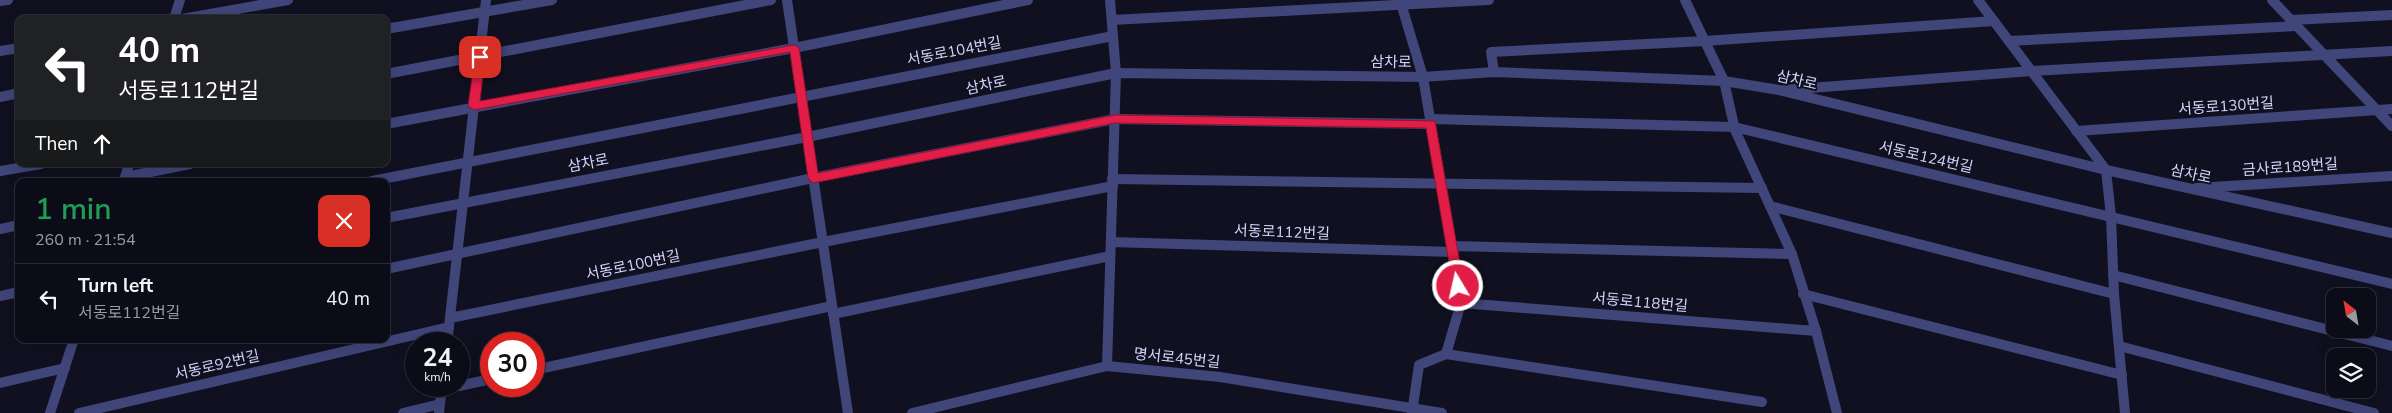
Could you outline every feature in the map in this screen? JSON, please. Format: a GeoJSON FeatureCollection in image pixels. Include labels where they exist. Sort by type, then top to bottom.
{"type":"FeatureCollection","features":[{"type":"Feature","properties":{"kind":"street"},"geometry":{"type":"LineString","coordinates":[[0,1],[8,0]]}},
{"type":"Feature","properties":{"kind":"street"},"geometry":{"type":"LineString","coordinates":[[175,15],[180,0]]}},
{"type":"Feature","properties":{"kind":"street"},"geometry":{"type":"LineString","coordinates":[[204,15],[288,0]]}},
{"type":"Feature","properties":{"kind":"street"},"geometry":{"type":"LineString","coordinates":[[449,332],[486,0]]}},
{"type":"Feature","properties":{"kind":"street"},"geometry":{"type":"LineString","coordinates":[[390,28],[552,0]]}},
{"type":"Feature","properties":{"kind":"street"},"geometry":{"type":"LineString","coordinates":[[390,73],[771,0]]}},
{"type":"Feature","properties":{"kind":"street"},"geometry":{"type":"LineString","coordinates":[[787,0],[848,413]]}},
{"type":"Feature","properties":{"kind":"street"},"geometry":{"type":"LineString","coordinates":[[390,123],[474,106],[794,48],[1028,0]]}},
{"type":"Feature","properties":{"kind":"street"},"geometry":{"type":"LineString","coordinates":[[1107,366],[1116,73],[1110,0]]}},
{"type":"Feature","properties":{"kind":"street"},"geometry":{"type":"LineString","coordinates":[[1112,20],[1401,2],[1489,0]]}},
{"type":"Feature","properties":{"kind":"street"},"geometry":{"type":"LineString","coordinates":[[1686,0],[1724,81],[1734,126],[1792,254],[1816,331],[1837,413]]}},
{"type":"Feature","properties":{"kind":"street"},"geometry":{"type":"LineString","coordinates":[[1978,0],[2106,170],[2111,216],[2114,294],[2125,413]]}},
{"type":"Feature","properties":{"kind":"street"},"geometry":{"type":"LineString","coordinates":[[2272,0],[2392,126]]}},
{"type":"Feature","properties":{"kind":"street"},"geometry":{"type":"LineString","coordinates":[[1401,2],[1423,77],[1461,303],[1446,354]]}},
{"type":"Feature","properties":{"kind":"street"},"geometry":{"type":"LineString","coordinates":[[2009,41],[2392,15]]}},
{"type":"Feature","properties":{"kind":"street"},"geometry":{"type":"LineString","coordinates":[[1494,72],[1491,52],[1705,41],[1994,21]]}},
{"type":"Feature","properties":{"kind":"street","name":"서동로104번길"},"geometry":{"type":"LineString","coordinates":[[802,97],[1113,36]]}},
{"type":"Feature","properties":{"kind":"street"},"geometry":{"type":"LineString","coordinates":[[0,51],[15,49]]}},
{"type":"Feature","properties":{"kind":"street"},"geometry":{"type":"LineString","coordinates":[[1779,90],[2032,71],[2392,51]]}},
{"type":"Feature","properties":{"kind":"street","name":"삼차로"},"geometry":{"type":"LineString","coordinates":[[390,217],[807,136],[1116,73],[1423,77],[1494,72],[1724,81],[1779,90],[2106,170],[2392,233]]}},
{"type":"Feature","properties":{"kind":"street"},"geometry":{"type":"LineString","coordinates":[[0,97],[15,95]]}},
{"type":"Feature","properties":{"kind":"street"},"geometry":{"type":"LineString","coordinates":[[387,178],[802,97]]}},
{"type":"Feature","properties":{"kind":"street","name":"서동로130번길"},"geometry":{"type":"LineString","coordinates":[[2076,131],[2392,109]]}},
{"type":"Feature","properties":{"kind":"street"},"geometry":{"type":"LineString","coordinates":[[390,268],[813,178],[1115,119],[1734,126]]}},
{"type":"Feature","properties":{"kind":"street","name":"서동로124번길"},"geometry":{"type":"LineString","coordinates":[[1734,126],[2111,216]]}},
{"type":"Feature","properties":{"kind":"street"},"geometry":{"type":"LineString","coordinates":[[0,171],[23,167]]}},
{"type":"Feature","properties":{"kind":"street"},"geometry":{"type":"LineString","coordinates":[[128,178],[177,167]]}},
{"type":"Feature","properties":{"kind":"street","name":"금사로189번길"},"geometry":{"type":"LineString","coordinates":[[2190,189],[2392,176]]}},
{"type":"Feature","properties":{"kind":"street"},"geometry":{"type":"LineString","coordinates":[[823,242],[1113,182],[1762,188]]}},
{"type":"Feature","properties":{"kind":"street"},"geometry":{"type":"LineString","coordinates":[[1770,206],[2114,294]]}},
{"type":"Feature","properties":{"kind":"street"},"geometry":{"type":"LineString","coordinates":[[2111,216],[2392,284]]}},
{"type":"Feature","properties":{"kind":"street"},"geometry":{"type":"LineString","coordinates":[[0,229],[15,227]]}},
{"type":"Feature","properties":{"kind":"street","name":"서동로100번길"},"geometry":{"type":"LineString","coordinates":[[450,322],[823,242]]}},
{"type":"Feature","properties":{"kind":"street","name":"서동로112번길"},"geometry":{"type":"LineString","coordinates":[[1110,242],[1452,249]]}},
{"type":"Feature","properties":{"kind":"street"},"geometry":{"type":"LineString","coordinates":[[1452,249],[1792,254]]}},
{"type":"Feature","properties":{"kind":"street"},"geometry":{"type":"LineString","coordinates":[[545,368],[1110,256]]}},
{"type":"Feature","properties":{"kind":"street"},"geometry":{"type":"LineString","coordinates":[[2113,275],[2392,346]]}},
{"type":"Feature","properties":{"kind":"street"},"geometry":{"type":"LineString","coordinates":[[0,296],[15,293]]}},
{"type":"Feature","properties":{"kind":"street"},"geometry":{"type":"LineString","coordinates":[[1804,294],[2122,375]]}},
{"type":"Feature","properties":{"kind":"street","name":"서동로118번길"},"geometry":{"type":"LineString","coordinates":[[1461,303],[1816,331]]}},
{"type":"Feature","properties":{"kind":"street","name":"서동로92번길"},"geometry":{"type":"LineString","coordinates":[[390,337],[450,322]]}},
{"type":"Feature","properties":{"kind":"street"},"geometry":{"type":"LineString","coordinates":[[50,413],[73,343]]}},
{"type":"Feature","properties":{"kind":"street","name":"서동로92번길"},"geometry":{"type":"LineString","coordinates":[[79,413],[364,343]]}},
{"type":"Feature","properties":{"kind":"street"},"geometry":{"type":"LineString","coordinates":[[2119,346],[2374,413]]}},
{"type":"Feature","properties":{"kind":"street"},"geometry":{"type":"LineString","coordinates":[[1412,411],[1418,365],[1446,354],[1762,402]]}},
{"type":"Feature","properties":{"kind":"street","name":"명서로45번길"},"geometry":{"type":"LineString","coordinates":[[912,413],[1107,366],[1220,377],[1412,411],[1442,413]]}},
{"type":"Feature","properties":{"kind":"street"},"geometry":{"type":"LineString","coordinates":[[0,383],[65,368]]}},
{"type":"Feature","properties":{"kind":"street"},"geometry":{"type":"LineString","coordinates":[[403,413],[440,409]]}},
{"type":"Feature","properties":{"kind":"route"},"geometry":{"type":"LineString","coordinates":[[480,57],[474,106],[794,48],[813,178],[1115,119],[1431,124],[1458,286]]}}]}
